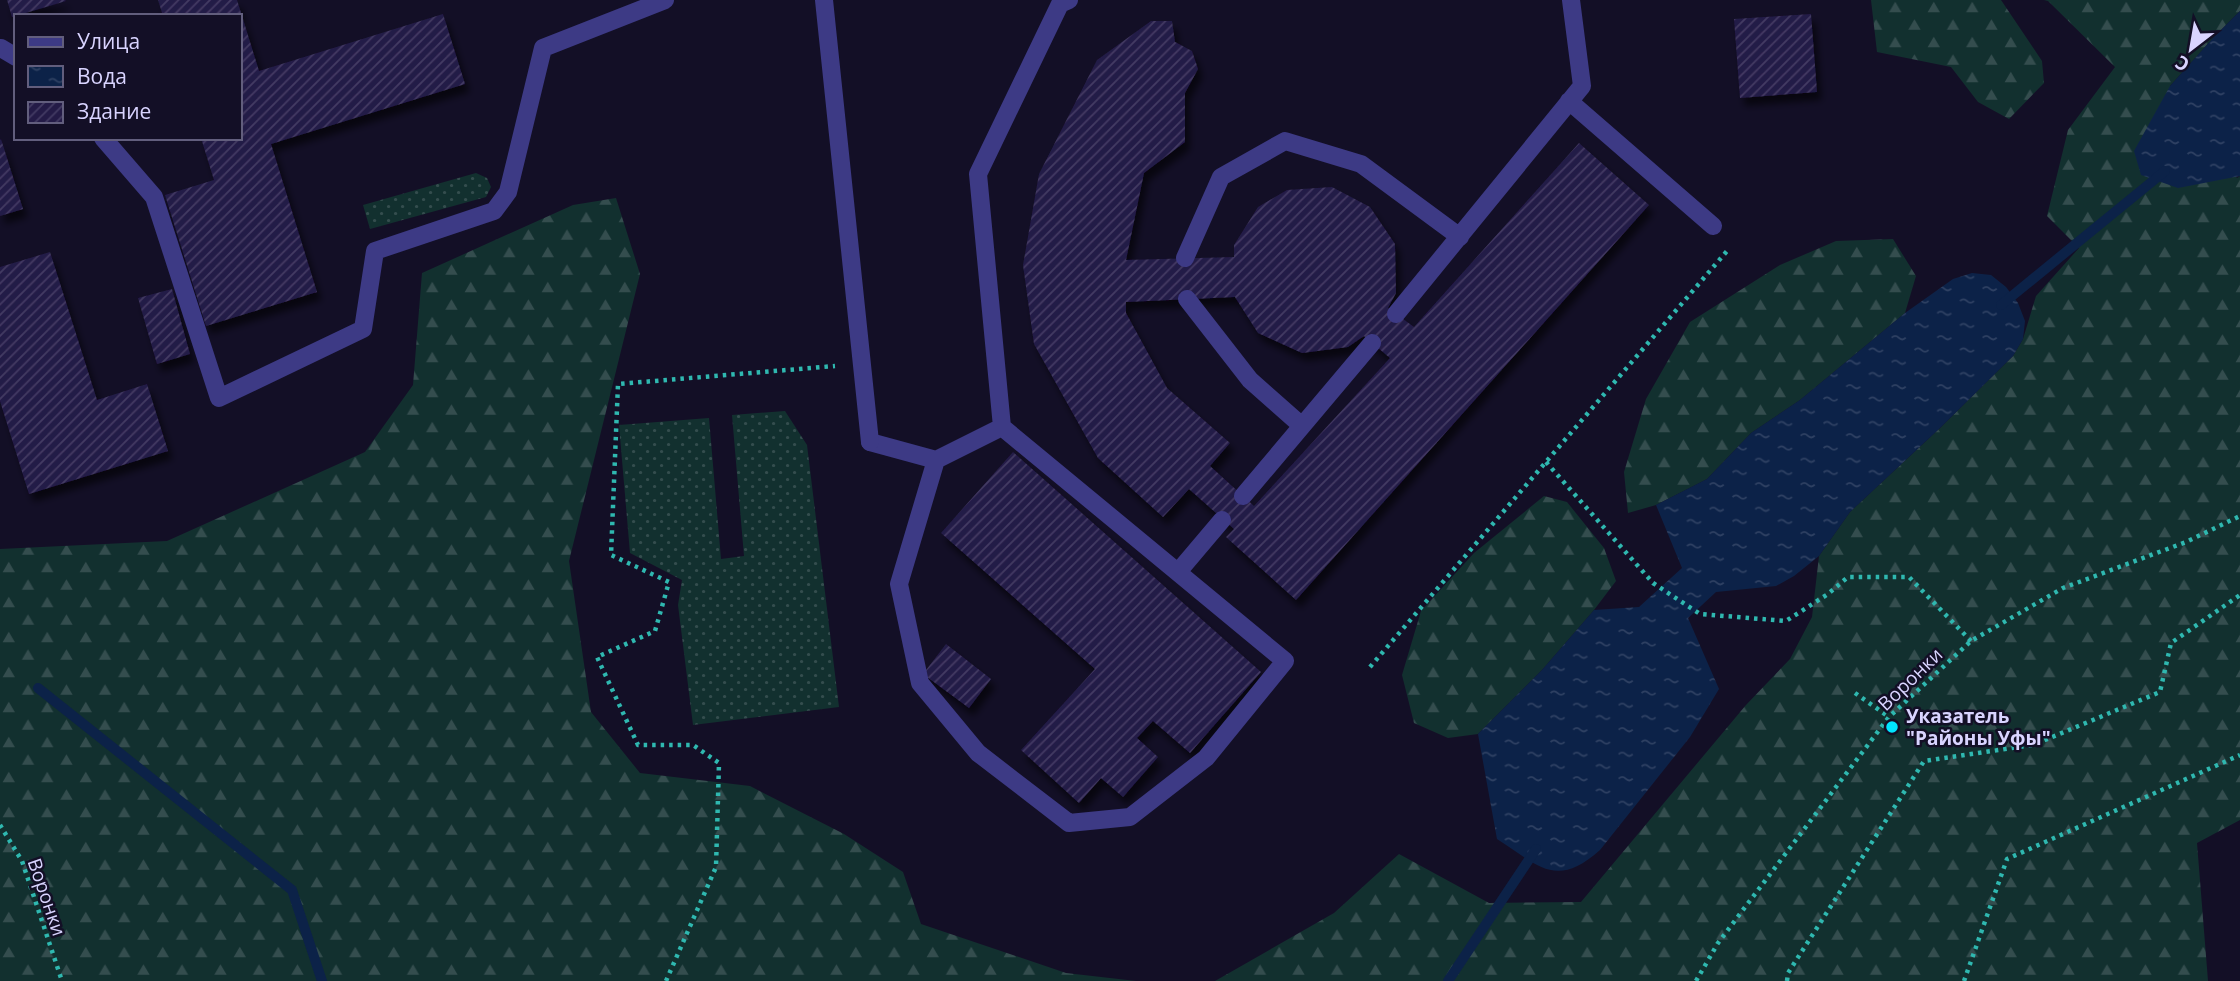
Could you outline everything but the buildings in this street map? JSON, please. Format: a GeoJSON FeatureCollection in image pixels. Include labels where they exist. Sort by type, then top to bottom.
{"type":"FeatureCollection","features":[{"type":"Feature","properties":{"kind":"street"},"geometry":{"type":"LineString","coordinates":[[105,140],[154,197],[219,398],[363,329],[375,251],[494,211],[508,192],[543,48],[665,0]]}},
{"type":"Feature","properties":{"kind":"street"},"geometry":{"type":"LineString","coordinates":[[824,0],[870,442],[936,460],[1002,426]]}},
{"type":"Feature","properties":{"kind":"street"},"geometry":{"type":"LineString","coordinates":[[936,460],[899,584],[920,682],[978,753],[1069,823],[1130,817],[1206,758],[1284,661],[1002,426],[978,174],[1060,4],[1069,0]]}},
{"type":"Feature","properties":{"kind":"street"},"geometry":{"type":"LineString","coordinates":[[1396,314],[1582,86],[1571,0]]}},
{"type":"Feature","properties":{"kind":"street"},"geometry":{"type":"LineString","coordinates":[[1569,101],[1713,226]]}},
{"type":"Feature","properties":{"kind":"street"},"geometry":{"type":"LineString","coordinates":[[1185,258],[1221,177],[1285,141],[1361,164],[1461,237]]}},
{"type":"Feature","properties":{"kind":"street"},"geometry":{"type":"LineString","coordinates":[[1187,299],[1250,380],[1302,426]]}},
{"type":"Feature","properties":{"kind":"street"},"geometry":{"type":"LineString","coordinates":[[1243,496],[1372,343]]}},
{"type":"Feature","properties":{"kind":"street"},"geometry":{"type":"LineString","coordinates":[[1178,572],[1222,520]]}},
{"type":"Feature","properties":{"kind":"path"},"geometry":{"type":"LineString","coordinates":[[1370,667],[1734,243],[1713,226]]}},
{"type":"Feature","properties":{"kind":"path"},"geometry":{"type":"LineString","coordinates":[[666,981],[716,867],[719,763],[693,745],[638,745],[597,657],[655,631],[669,582],[611,555],[618,384],[862,364]]}},
{"type":"Feature","properties":{"kind":"path"},"geometry":{"type":"LineString","coordinates":[[1546,463],[1653,583],[1700,614],[1786,621],[1828,594],[1848,577],[1909,578],[1971,642]]}},
{"type":"Feature","properties":{"kind":"path","name":"Воронки"},"geometry":{"type":"LineString","coordinates":[[1696,981],[1718,943],[1889,717],[1971,642],[2063,588],[2186,542],[2240,516]]}},
{"type":"Feature","properties":{"kind":"path"},"geometry":{"type":"LineString","coordinates":[[1787,981],[1788,973],[1924,761],[2033,746],[2160,692],[2171,643],[2240,595]]}},
{"type":"Feature","properties":{"kind":"path"},"geometry":{"type":"LineString","coordinates":[[1855,693],[1889,717]]}},
{"type":"Feature","properties":{"kind":"path"},"geometry":{"type":"LineString","coordinates":[[1964,981],[2007,859],[2240,755]]}},
{"type":"Feature","properties":{"kind":"path","name":"Воронки"},"geometry":{"type":"LineString","coordinates":[[0,825],[22,861],[62,981]]}},
{"type":"Feature","properties":{"kind":"green space"},"geometry":{"type":"Polygon","coordinates":[[[1871,0],[2001,0],[2042,61],[2044,83],[2009,119],[1978,102],[1951,67],[1877,52],[1871,0]]]}},
{"type":"Feature","properties":{"kind":"green space"},"geometry":{"type":"Polygon","coordinates":[[[2044,0],[2240,0],[2240,11],[2170,86],[2237,178],[2240,176],[2240,820],[2197,843],[2208,981],[1215,981],[1334,913],[1399,854],[1489,903],[1581,902],[1746,705],[1790,659],[1812,617],[1819,556],[1850,512],[2013,356],[2023,339],[2036,296],[2079,248],[2047,216],[2068,130],[2115,67],[2044,0]]]}},
{"type":"Feature","properties":{"kind":"green space"},"geometry":{"type":"Polygon","coordinates":[[[476,173],[487,178],[491,187],[486,197],[370,229],[363,205],[476,173]]]}},
{"type":"Feature","properties":{"kind":"green space"},"geometry":{"type":"Polygon","coordinates":[[[616,198],[640,274],[569,561],[591,712],[640,773],[750,786],[844,834],[903,872],[921,924],[1066,973],[1136,981],[0,981],[0,549],[167,541],[365,452],[413,385],[422,273],[573,205],[616,198]]]}},
{"type":"Feature","properties":{"kind":"green space"},"geometry":{"type":"Polygon","coordinates":[[[1893,239],[1916,276],[1905,313],[1800,400],[1751,433],[1707,479],[1656,505],[1628,513],[1624,472],[1646,399],[1690,322],[1780,265],[1836,241],[1893,239]]]}},
{"type":"Feature","properties":{"kind":"green space"},"geometry":{"type":"Polygon","coordinates":[[[785,411],[807,445],[839,707],[693,725],[678,605],[682,580],[630,553],[619,425],[709,418],[721,559],[744,556],[732,415],[785,411]]]}},
{"type":"Feature","properties":{"kind":"green space"},"geometry":{"type":"Polygon","coordinates":[[[1544,496],[1567,502],[1604,548],[1616,581],[1542,670],[1478,734],[1448,738],[1414,723],[1402,675],[1421,611],[1474,553],[1544,496]]]}},
{"type":"Feature","properties":{"kind":"water"},"geometry":{"type":"Polygon","coordinates":[[[2240,11],[2240,176],[2178,188],[2141,175],[2134,151],[2170,86],[2240,11]]]}},
{"type":"Feature","properties":{"kind":"water"},"geometry":{"type":"Polygon","coordinates":[[[1972,273],[1991,275],[2006,287],[2018,303],[2025,321],[2023,339],[2013,356],[1850,512],[1819,556],[1776,586],[1716,592],[1688,618],[1719,689],[1690,737],[1600,850],[1585,862],[1559,871],[1536,865],[1497,839],[1478,734],[1542,670],[1594,610],[1639,607],[1682,568],[1656,505],[1707,479],[1751,433],[1800,400],[1905,313],[1953,279],[1972,273]]]}},
{"type":"Feature","properties":{"kind":"waterway"},"geometry":{"type":"LineString","coordinates":[[2001,305],[2165,171]]}},
{"type":"Feature","properties":{"kind":"waterway"},"geometry":{"type":"LineString","coordinates":[[38,688],[292,890],[322,981]]}},
{"type":"Feature","properties":{"kind":"waterway"},"geometry":{"type":"LineString","coordinates":[[1448,981],[1536,849]]}},
{"type":"Feature","properties":{"kind":"place","name":"Указатель \"Районы Уфы\""},"geometry":{"type":"Point","coordinates":[1892,727]}}]}
